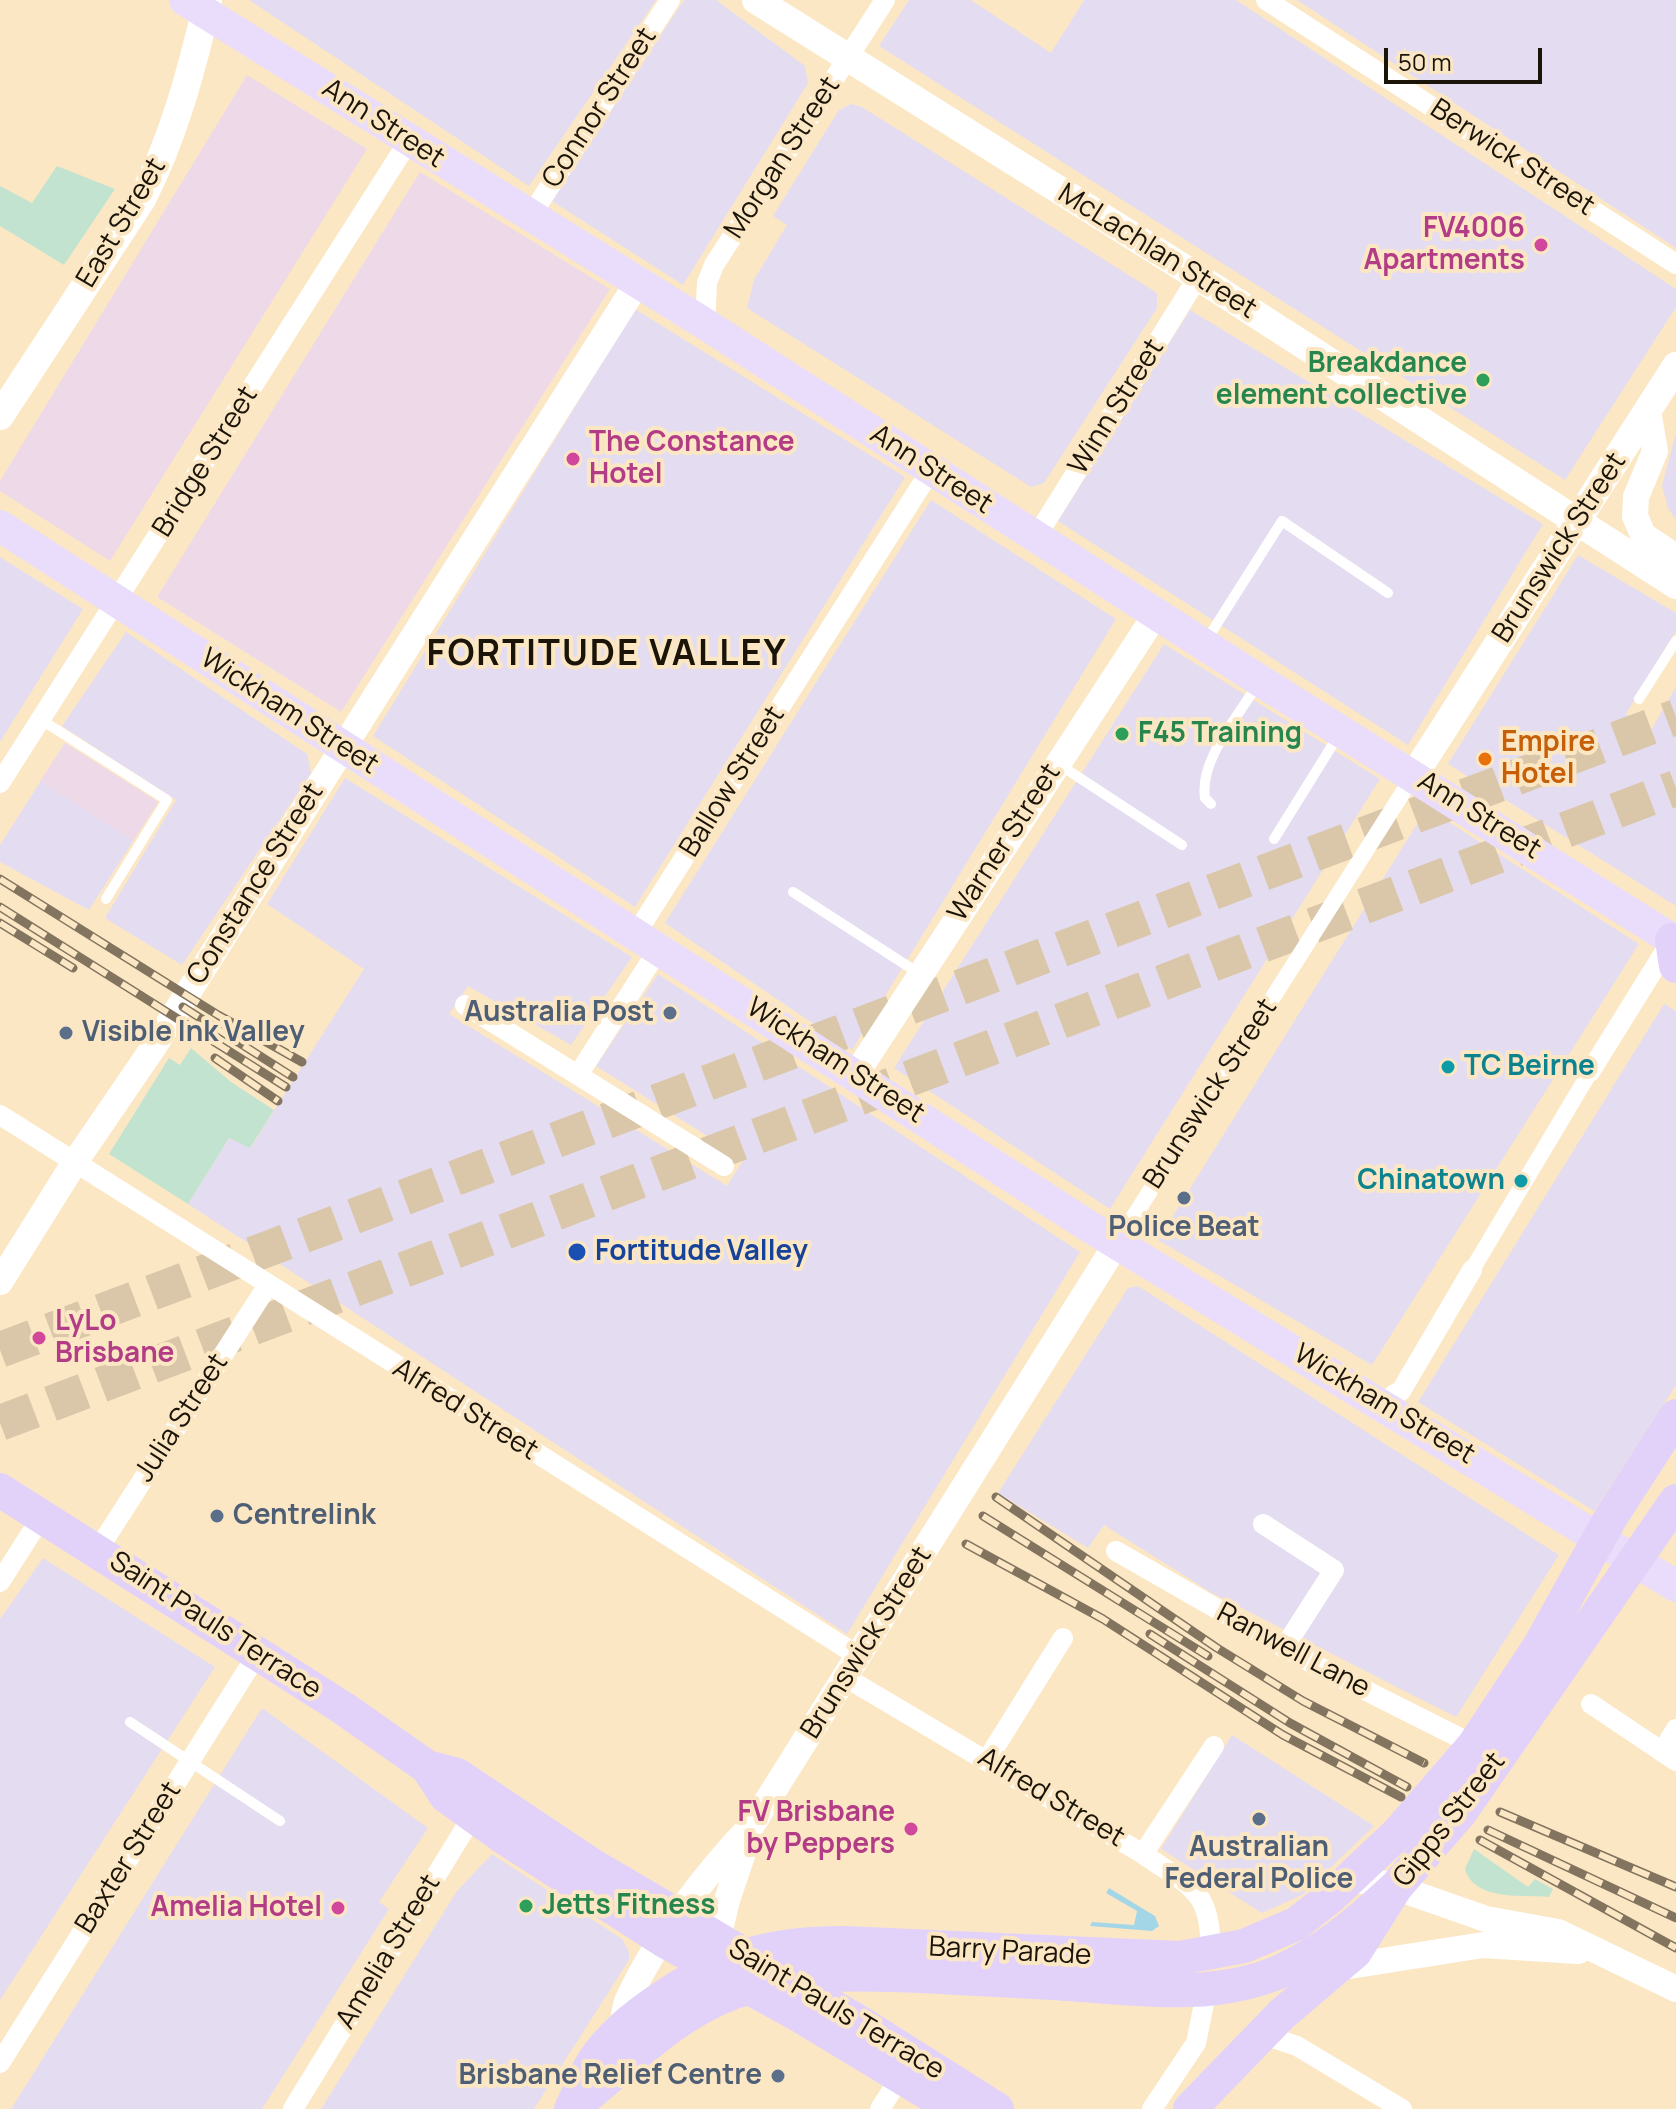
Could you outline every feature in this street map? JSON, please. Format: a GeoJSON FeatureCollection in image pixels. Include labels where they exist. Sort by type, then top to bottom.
{"type":"FeatureCollection","features":[{"type":"Feature","properties":{"kind":"highway","name":"Gipps Street"},"geometry":{"type":"LineString","coordinates":[[1190,2109],[1261,2034],[1355,1952],[1396,1887],[1444,1834],[1471,1765],[1599,1537],[1676,1416]]}},
{"type":"Feature","properties":{"kind":"highway","name":"Saint Pauls Terrace"},"geometry":{"type":"LineString","coordinates":[[0,1490],[258,1653],[427,1767],[446,1796],[479,1805],[590,1864],[671,1928],[788,1979],[997,2109]]}},
{"type":"Feature","properties":{"kind":"highway","name":"Gipps Street"},"geometry":{"type":"LineString","coordinates":[[1350,1879],[1471,1765],[1636,1561],[1676,1501]]}},
{"type":"Feature","properties":{"kind":"highway","name":"Barry Parade"},"geometry":{"type":"LineString","coordinates":[[623,2028],[725,1953],[821,1943],[1156,1959],[1210,1954],[1261,1940],[1296,1924],[1350,1879]]}},
{"type":"Feature","properties":{"kind":"highway","name":"Barry Parade"},"geometry":{"type":"LineString","coordinates":[[788,1979],[826,1974],[873,1974],[1150,1991],[1207,1989],[1253,1981],[1302,1961],[1362,1918],[1396,1887]]}},
{"type":"Feature","properties":{"kind":"highway","name":"Saint Pauls Terrace"},"geometry":{"type":"LineString","coordinates":[[725,1953],[748,1989],[954,2109]]}},
{"type":"Feature","properties":{"kind":"highway"},"geometry":{"type":"LineString","coordinates":[[864,2025],[861,1998],[873,1974]]}},
{"type":"Feature","properties":{"kind":"highway","name":"Brunswick Street"},"geometry":{"type":"LineString","coordinates":[[571,2109],[671,2025],[704,2005],[788,1979]]}},
{"type":"Feature","properties":{"kind":"highway","name":"Brunswick Street"},"geometry":{"type":"LineString","coordinates":[[571,2109],[593,2061],[623,2028]]}},
{"type":"Feature","properties":{"kind":"main road","name":"McLachlan Street"},"geometry":{"type":"LineString","coordinates":[[756,0],[847,60],[1198,277],[1676,585]]}},
{"type":"Feature","properties":{"kind":"main road","name":"Ann Street"},"geometry":{"type":"LineString","coordinates":[[199,4],[1259,680],[1414,775],[1675,949]]}},
{"type":"Feature","properties":{"kind":"main road","name":"East Street"},"geometry":{"type":"LineString","coordinates":[[0,416],[142,199],[161,162],[174,130],[199,4]]}},
{"type":"Feature","properties":{"kind":"main road","name":"Brunswick Street"},"geometry":{"type":"LineString","coordinates":[[1414,775],[1676,366]]}},
{"type":"Feature","properties":{"kind":"main road","name":"Wickham Street"},"geometry":{"type":"LineString","coordinates":[[0,526],[1117,1243],[1390,1401],[1676,1586]]}},
{"type":"Feature","properties":{"kind":"street","name":"Connor Street"},"geometry":{"type":"LineString","coordinates":[[530,217],[670,0]]}},
{"type":"Feature","properties":{"kind":"street","name":"Morgan Street"},"geometry":{"type":"LineString","coordinates":[[705,324],[707,283],[714,265],[885,0]]}},
{"type":"Feature","properties":{"kind":"street","name":"Berwick Street"},"geometry":{"type":"LineString","coordinates":[[1266,0],[1676,264]]}},
{"type":"Feature","properties":{"kind":"street","name":"Bridge Street"},"geometry":{"type":"LineString","coordinates":[[0,783],[410,139]]}},
{"type":"Feature","properties":{"kind":"street","name":"Winn Street"},"geometry":{"type":"LineString","coordinates":[[1036,537],[1198,277]]}},
{"type":"Feature","properties":{"kind":"street","name":"Constance Street"},"geometry":{"type":"LineString","coordinates":[[0,1282],[75,1162],[153,1048],[638,282]]}},
{"type":"Feature","properties":{"kind":"street"},"geometry":{"type":"LineString","coordinates":[[1648,411],[1655,451],[1636,497],[1635,516],[1643,535],[1676,557]]}},
{"type":"Feature","properties":{"kind":"street","name":"Ballow Street"},"geometry":{"type":"LineString","coordinates":[[578,1075],[648,940],[931,470]]}},
{"type":"Feature","properties":{"kind":"street","name":"Warner Street"},"geometry":{"type":"LineString","coordinates":[[856,1074],[1156,614]]}},
{"type":"Feature","properties":{"kind":"street","name":"Brunswick Street"},"geometry":{"type":"LineString","coordinates":[[623,2028],[627,2000],[671,1928],[752,1825],[1414,775]]}},
{"type":"Feature","properties":{"kind":"street"},"geometry":{"type":"LineString","coordinates":[[1390,1401],[1401,1391],[1418,1357],[1590,1072],[1675,949]]}},
{"type":"Feature","properties":{"kind":"street"},"geometry":{"type":"LineString","coordinates":[[465,1005],[724,1166]]}},
{"type":"Feature","properties":{"kind":"street","name":"Alfred Street"},"geometry":{"type":"LineString","coordinates":[[0,1115],[268,1285],[851,1666],[987,1760],[1143,1854],[1192,1889],[1204,1903],[1210,1914],[1210,1954]]}},
{"type":"Feature","properties":{"kind":"street","name":"Julia Street"},"geometry":{"type":"LineString","coordinates":[[97,1551],[268,1285]]}},
{"type":"Feature","properties":{"kind":"street"},"geometry":{"type":"LineString","coordinates":[[0,1582],[42,1516]]}},
{"type":"Feature","properties":{"kind":"street"},"geometry":{"type":"LineString","coordinates":[[1263,1524],[1334,1570],[1284,1648]]}},
{"type":"Feature","properties":{"kind":"street","name":"Ranwell Lane"},"geometry":{"type":"LineString","coordinates":[[1116,1551],[1284,1648],[1471,1765]]}},
{"type":"Feature","properties":{"kind":"street"},"geometry":{"type":"LineString","coordinates":[[987,1760],[1063,1638]]}},
{"type":"Feature","properties":{"kind":"street","name":"Baxter Street"},"geometry":{"type":"LineString","coordinates":[[0,2063],[258,1653]]}},
{"type":"Feature","properties":{"kind":"street"},"geometry":{"type":"LineString","coordinates":[[1591,1704],[1669,1757],[1676,1729]]}},
{"type":"Feature","properties":{"kind":"street"},"geometry":{"type":"LineString","coordinates":[[1143,1854],[1214,1746]]}},
{"type":"Feature","properties":{"kind":"street","name":"Amelia Street"},"geometry":{"type":"LineString","coordinates":[[293,2109],[479,1805]]}},
{"type":"Feature","properties":{"kind":"street","name":"Brunswick Street"},"geometry":{"type":"LineString","coordinates":[[671,2025],[725,1953],[752,1825]]}},
{"type":"Feature","properties":{"kind":"street"},"geometry":{"type":"LineString","coordinates":[[1350,1879],[1396,1887],[1486,1919],[1558,1932],[1676,1989]]}},
{"type":"Feature","properties":{"kind":"street"},"geometry":{"type":"LineString","coordinates":[[1337,1968],[1483,1945],[1518,1944],[1601,1954]]}},
{"type":"Feature","properties":{"kind":"street"},"geometry":{"type":"LineString","coordinates":[[1152,2109],[1196,2043],[1207,1989]]}},
{"type":"Feature","properties":{"kind":"street"},"geometry":{"type":"LineString","coordinates":[[1261,2034],[1297,2046],[1402,2109]]}},
{"type":"Feature","properties":{"kind":"street"},"geometry":{"type":"LineString","coordinates":[[880,2109],[901,2076]]}},
{"type":"Feature","properties":{"kind":"lane"},"geometry":{"type":"LineString","coordinates":[[1204,644],[1282,521],[1388,593]]}},
{"type":"Feature","properties":{"kind":"lane"},"geometry":{"type":"LineString","coordinates":[[1639,699],[1676,641]]}},
{"type":"Feature","properties":{"kind":"lane"},"geometry":{"type":"LineString","coordinates":[[1211,804],[1205,798],[1204,790],[1209,770],[1218,748],[1259,680]]}},
{"type":"Feature","properties":{"kind":"lane"},"geometry":{"type":"LineString","coordinates":[[40,719],[167,800],[106,899]]}},
{"type":"Feature","properties":{"kind":"lane"},"geometry":{"type":"LineString","coordinates":[[1274,839],[1341,731]]}},
{"type":"Feature","properties":{"kind":"lane"},"geometry":{"type":"LineString","coordinates":[[1057,763],[1182,845]]}},
{"type":"Feature","properties":{"kind":"lane"},"geometry":{"type":"LineString","coordinates":[[793,892],[920,974]]}},
{"type":"Feature","properties":{"kind":"lane"},"geometry":{"type":"LineString","coordinates":[[130,1722],[280,1821]]}},
{"type":"Feature","properties":{"kind":"shaded area"},"geometry":{"type":"Polygon","coordinates":[[[249,0],[656,0],[529,186],[249,0]]]}},
{"type":"Feature","properties":{"kind":"shaded area"},"geometry":{"type":"Polygon","coordinates":[[[684,0],[716,0],[805,66],[808,83],[683,285],[552,201],[684,0]]]}},
{"type":"Feature","properties":{"kind":"shaded area"},"geometry":{"type":"Polygon","coordinates":[[[909,0],[971,0],[1051,53],[1084,0],[1236,0],[1676,289],[1676,307],[1565,480],[879,46],[909,0]]]}},
{"type":"Feature","properties":{"kind":"shaded area"},"geometry":{"type":"Polygon","coordinates":[[[1297,0],[1676,0],[1676,248],[1297,0]]]}},
{"type":"Feature","properties":{"kind":"shaded area"},"geometry":{"type":"Polygon","coordinates":[[[247,75],[367,149],[110,561],[0,491],[0,481],[247,75]]]}},
{"type":"Feature","properties":{"kind":"shaded area"},"geometry":{"type":"Polygon","coordinates":[[[851,104],[862,107],[1157,293],[1157,308],[1044,483],[1031,487],[747,308],[754,280],[787,225],[773,216],[839,110],[851,104]]]}},
{"type":"Feature","properties":{"kind":"shaded area"},"geometry":{"type":"Polygon","coordinates":[[[420,172],[610,289],[341,712],[157,597],[420,172]]]}},
{"type":"Feature","properties":{"kind":"shaded area"},"geometry":{"type":"Polygon","coordinates":[[[635,309],[905,477],[635,907],[373,736],[635,309]]]}},
{"type":"Feature","properties":{"kind":"shaded area"},"geometry":{"type":"Polygon","coordinates":[[[1190,310],[1543,524],[1408,745],[1058,521],[1190,310]]]}},
{"type":"Feature","properties":{"kind":"shaded area"},"geometry":{"type":"Polygon","coordinates":[[[1676,432],[1676,520],[1668,508],[1662,486],[1676,432]]]}},
{"type":"Feature","properties":{"kind":"shaded area"},"geometry":{"type":"Polygon","coordinates":[[[931,500],[1116,619],[852,1050],[665,923],[931,500]]]}},
{"type":"Feature","properties":{"kind":"shaded area"},"geometry":{"type":"Polygon","coordinates":[[[1578,555],[1676,613],[1676,631],[1626,714],[1650,732],[1676,687],[1676,906],[1448,764],[1578,555]]]}},
{"type":"Feature","properties":{"kind":"shaded area"},"geometry":{"type":"Polygon","coordinates":[[[0,557],[83,609],[0,742],[0,557]]]}},
{"type":"Feature","properties":{"kind":"shaded area"},"geometry":{"type":"Polygon","coordinates":[[[126,632],[307,754],[311,773],[182,965],[105,918],[176,800],[62,726],[126,632]]]}},
{"type":"Feature","properties":{"kind":"shaded area"},"geometry":{"type":"Polygon","coordinates":[[[1164,644],[1380,779],[1110,1209],[894,1068],[1164,644]]]}},
{"type":"Feature","properties":{"kind":"shaded area"},"geometry":{"type":"Polygon","coordinates":[[[65,743],[158,802],[89,910],[0,862],[0,845],[65,743]]]}},
{"type":"Feature","properties":{"kind":"shaded area"},"geometry":{"type":"Polygon","coordinates":[[[65,743],[158,802],[133,841],[40,781],[65,743]]]}},
{"type":"Feature","properties":{"kind":"shaded area"},"geometry":{"type":"Polygon","coordinates":[[[345,778],[632,957],[571,1045],[468,986],[449,1014],[727,1186],[744,1159],[596,1066],[658,974],[1080,1252],[847,1634],[188,1204],[229,1138],[251,1147],[364,969],[267,904],[345,778]]]}},
{"type":"Feature","properties":{"kind":"shaded area"},"geometry":{"type":"Polygon","coordinates":[[[1427,808],[1639,944],[1372,1365],[1158,1240],[1427,808]]]}},
{"type":"Feature","properties":{"kind":"shaded area"},"geometry":{"type":"Polygon","coordinates":[[[1664,1004],[1676,1011],[1676,1385],[1594,1511],[1418,1402],[1664,1004]]]}},
{"type":"Feature","properties":{"kind":"shaded area"},"geometry":{"type":"Polygon","coordinates":[[[1138,1286],[1559,1555],[1456,1717],[1212,1593],[1104,1525],[1088,1548],[998,1493],[1128,1288],[1138,1286]]]}},
{"type":"Feature","properties":{"kind":"shaded area"},"geometry":{"type":"Polygon","coordinates":[[[43,1558],[215,1667],[0,2000],[0,1619],[43,1558]]]}},
{"type":"Feature","properties":{"kind":"shaded area"},"geometry":{"type":"Polygon","coordinates":[[[262,1708],[428,1828],[379,1902],[389,1909],[262,2109],[11,2109],[262,1708]]]}},
{"type":"Feature","properties":{"kind":"shaded area"},"geometry":{"type":"Polygon","coordinates":[[[1232,1735],[1374,1826],[1302,1895],[1262,1913],[1161,1849],[1232,1735]]]}},
{"type":"Feature","properties":{"kind":"shaded area"},"geometry":{"type":"Polygon","coordinates":[[[492,1854],[622,1939],[629,1952],[629,1960],[534,2109],[321,2109],[457,1891],[492,1854]]]}},
{"type":"Feature","properties":{"kind":"green space"},"geometry":{"type":"Polygon","coordinates":[[[57,166],[115,189],[64,265],[0,226],[0,186],[32,203],[57,166]]]}},
{"type":"Feature","properties":{"kind":"green space"},"geometry":{"type":"Polygon","coordinates":[[[191,1048],[231,1082],[274,1110],[250,1148],[229,1138],[188,1204],[109,1154],[169,1058],[180,1065],[191,1048]]]}},
{"type":"Feature","properties":{"kind":"green space"},"geometry":{"type":"Polygon","coordinates":[[[1474,1849],[1528,1887],[1535,1879],[1553,1889],[1549,1897],[1514,1896],[1478,1887],[1465,1869],[1474,1849]]]}},
{"type":"Feature","properties":{"kind":"water"},"geometry":{"type":"Polygon","coordinates":[[[1109,1888],[1155,1916],[1159,1926],[1152,1931],[1090,1926],[1092,1922],[1134,1925],[1137,1911],[1106,1893],[1109,1888]]]}},
{"type":"Feature","properties":{"kind":"tunnel"},"geometry":{"type":"LineString","coordinates":[[0,1350],[1676,717]]}},
{"type":"Feature","properties":{"kind":"tunnel"},"geometry":{"type":"LineString","coordinates":[[0,1423],[1676,788]]}},
{"type":"Feature","properties":{"kind":"railway"},"geometry":{"type":"LineString","coordinates":[[0,879],[218,1015],[302,1062]]}},
{"type":"Feature","properties":{"kind":"railway"},"geometry":{"type":"LineString","coordinates":[[0,907],[286,1087]]}},
{"type":"Feature","properties":{"kind":"railway"},"geometry":{"type":"LineString","coordinates":[[0,923],[73,968]]}},
{"type":"Feature","properties":{"kind":"railway"},"geometry":{"type":"LineString","coordinates":[[183,1007],[293,1077]]}},
{"type":"Feature","properties":{"kind":"railway"},"geometry":{"type":"LineString","coordinates":[[215,1058],[278,1101]]}},
{"type":"Feature","properties":{"kind":"railway"},"geometry":{"type":"LineString","coordinates":[[996,1497],[1217,1648],[1303,1701],[1424,1763]]}},
{"type":"Feature","properties":{"kind":"railway"},"geometry":{"type":"LineString","coordinates":[[983,1516],[1208,1656]]}},
{"type":"Feature","properties":{"kind":"railway"},"geometry":{"type":"LineString","coordinates":[[966,1544],[1103,1619],[1283,1735],[1401,1797]]}},
{"type":"Feature","properties":{"kind":"railway"},"geometry":{"type":"LineString","coordinates":[[1150,1634],[1290,1723],[1407,1787]]}},
{"type":"Feature","properties":{"kind":"railway"},"geometry":{"type":"LineString","coordinates":[[1500,1812],[1676,1887]]}},
{"type":"Feature","properties":{"kind":"railway"},"geometry":{"type":"LineString","coordinates":[[1488,1830],[1676,1918]]}},
{"type":"Feature","properties":{"kind":"railway"},"geometry":{"type":"LineString","coordinates":[[1480,1840],[1676,1948]]}},
{"type":"Feature","properties":{"kind":"place","name":"FV4006 Apartments"},"geometry":{"type":"Point","coordinates":[1541,245]}},
{"type":"Feature","properties":{"kind":"place","name":"Breakdance element collective"},"geometry":{"type":"Point","coordinates":[1483,380]}},
{"type":"Feature","properties":{"kind":"place","name":"The Constance Hotel"},"geometry":{"type":"Point","coordinates":[573,459]}},
{"type":"Feature","properties":{"kind":"place","name":"F45 Training"},"geometry":{"type":"Point","coordinates":[1122,734]}},
{"type":"Feature","properties":{"kind":"place","name":"Empire Hotel"},"geometry":{"type":"Point","coordinates":[1485,759]}},
{"type":"Feature","properties":{"kind":"place","name":"Australia Post"},"geometry":{"type":"Point","coordinates":[670,1013]}},
{"type":"Feature","properties":{"kind":"place","name":"Visible Ink Valley"},"geometry":{"type":"Point","coordinates":[66,1033]}},
{"type":"Feature","properties":{"kind":"place","name":"TC Beirne"},"geometry":{"type":"Point","coordinates":[1448,1067]}},
{"type":"Feature","properties":{"kind":"place","name":"Chinatown"},"geometry":{"type":"Point","coordinates":[1521,1181]}},
{"type":"Feature","properties":{"kind":"place","name":"Police Beat"},"geometry":{"type":"Point","coordinates":[1184,1198]}},
{"type":"Feature","properties":{"kind":"place","name":"Fortitude Valley"},"geometry":{"type":"Point","coordinates":[577,1252]}},
{"type":"Feature","properties":{"kind":"place","name":"LyLo Brisbane"},"geometry":{"type":"Point","coordinates":[39,1338]}},
{"type":"Feature","properties":{"kind":"place","name":"Centrelink"},"geometry":{"type":"Point","coordinates":[217,1516]}},
{"type":"Feature","properties":{"kind":"place","name":"Australian Federal Police"},"geometry":{"type":"Point","coordinates":[1259,1819]}},
{"type":"Feature","properties":{"kind":"place","name":"FV Brisbane by Peppers"},"geometry":{"type":"Point","coordinates":[911,1829]}},
{"type":"Feature","properties":{"kind":"place","name":"Jetts Fitness"},"geometry":{"type":"Point","coordinates":[526,1906]}},
{"type":"Feature","properties":{"kind":"place","name":"Amelia Hotel"},"geometry":{"type":"Point","coordinates":[338,1908]}},
{"type":"Feature","properties":{"kind":"place","name":"Brisbane Relief Centre"},"geometry":{"type":"Point","coordinates":[778,2076]}},
{"type":"Feature","properties":{"kind":"district","name":"FORTITUDE VALLEY"},"geometry":{"type":"Point","coordinates":[607,655]}}]}
